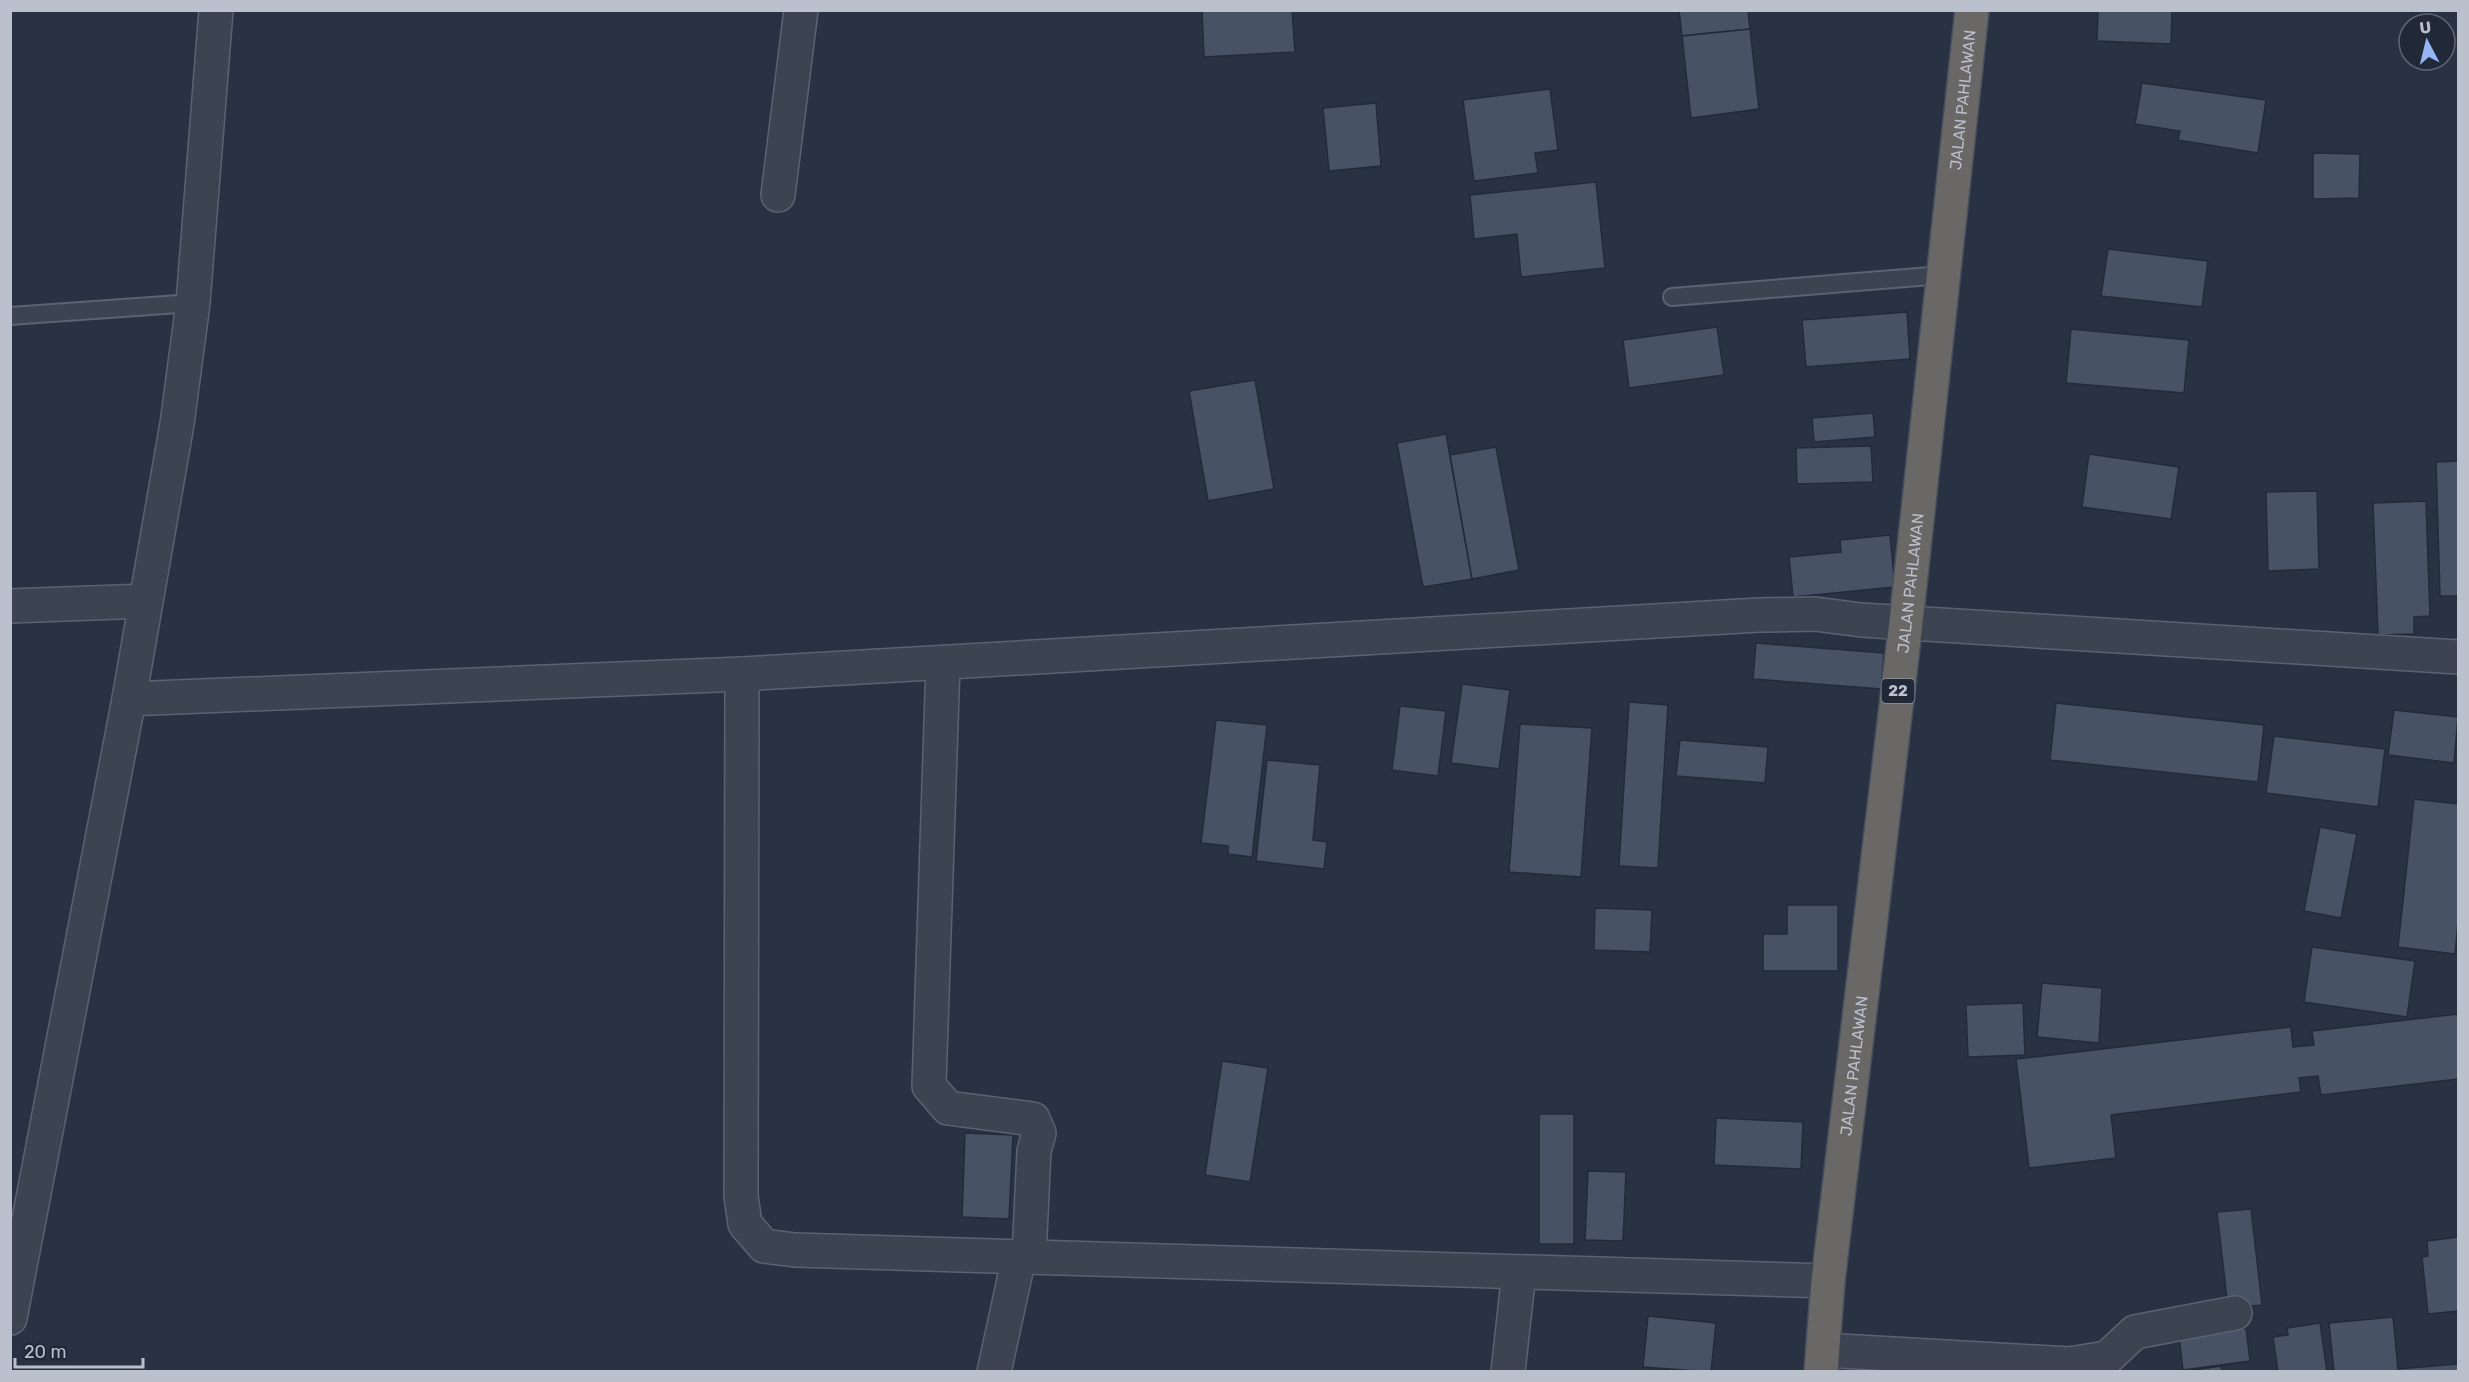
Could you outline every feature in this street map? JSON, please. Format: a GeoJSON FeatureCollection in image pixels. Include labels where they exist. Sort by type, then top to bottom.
{"type":"FeatureCollection","features":[{"type":"Feature","properties":{"kind":"highway","name":"JALAN PAHLAWAN"},"geometry":{"type":"LineString","coordinates":[[1822,1360],[1828,1281],[1906,622],[1972,10]]}},
{"type":"Feature","properties":{"kind":"street"},"geometry":{"type":"LineString","coordinates":[[10,1318],[25,1166],[129,699],[177,424],[193,303],[216,10]]}},
{"type":"Feature","properties":{"kind":"street"},"geometry":{"type":"LineString","coordinates":[[778,195],[801,10]]}},
{"type":"Feature","properties":{"kind":"street"},"geometry":{"type":"LineString","coordinates":[[10,606],[146,601]]}},
{"type":"Feature","properties":{"kind":"street"},"geometry":{"type":"LineString","coordinates":[[129,699],[742,674],[1760,615],[1815,614],[1906,622],[2458,657]]}},
{"type":"Feature","properties":{"kind":"street"},"geometry":{"type":"LineString","coordinates":[[943,663],[928,1086],[948,1108],[1033,1119],[1039,1133],[1034,1151],[1024,1257],[994,1371]]}},
{"type":"Feature","properties":{"kind":"street"},"geometry":{"type":"LineString","coordinates":[[742,674],[741,1196],[745,1224],[765,1246],[795,1250],[1828,1281]]}},
{"type":"Feature","properties":{"kind":"street"},"geometry":{"type":"LineString","coordinates":[[1508,1371],[1519,1272]]}},
{"type":"Feature","properties":{"kind":"street"},"geometry":{"type":"LineString","coordinates":[[1822,1360],[2069,1364],[2107,1358],[2136,1332],[2235,1313]]}},
{"type":"Feature","properties":{"kind":"lane"},"geometry":{"type":"LineString","coordinates":[[1671,297],[1943,275]]}},
{"type":"Feature","properties":{"kind":"lane"},"geometry":{"type":"LineString","coordinates":[[10,316],[193,303]]}},
{"type":"Feature","properties":{"kind":"building"},"geometry":{"type":"Polygon","coordinates":[[[1202,10],[1292,10],[1295,52],[1204,57],[1202,10]]]}},
{"type":"Feature","properties":{"kind":"building"},"geometry":{"type":"Polygon","coordinates":[[[1679,10],[1748,10],[1750,29],[1682,36],[1679,10]]]}},
{"type":"Feature","properties":{"kind":"building"},"geometry":{"type":"Polygon","coordinates":[[[2098,10],[2172,10],[2171,44],[2097,41],[2098,10]]]}},
{"type":"Feature","properties":{"kind":"building"},"geometry":{"type":"Polygon","coordinates":[[[1750,29],[1759,109],[1691,118],[1682,36],[1750,29]]]}},
{"type":"Feature","properties":{"kind":"building"},"geometry":{"type":"Polygon","coordinates":[[[2142,83],[2266,100],[2258,153],[2178,140],[2180,131],[2135,124],[2142,83]]]}},
{"type":"Feature","properties":{"kind":"building"},"geometry":{"type":"Polygon","coordinates":[[[1550,89],[1558,150],[1535,153],[1538,173],[1474,181],[1463,100],[1550,89]]]}},
{"type":"Feature","properties":{"kind":"building"},"geometry":{"type":"Polygon","coordinates":[[[1376,103],[1381,166],[1329,171],[1323,108],[1376,103]]]}},
{"type":"Feature","properties":{"kind":"building"},"geometry":{"type":"Polygon","coordinates":[[[2313,153],[2360,154],[2359,198],[2313,199],[2313,153]]]}},
{"type":"Feature","properties":{"kind":"building"},"geometry":{"type":"Polygon","coordinates":[[[1596,182],[1605,268],[1521,277],[1517,234],[1474,239],[1470,195],[1596,182]]]}},
{"type":"Feature","properties":{"kind":"building"},"geometry":{"type":"Polygon","coordinates":[[[2108,249],[2208,261],[2202,307],[2101,296],[2108,249]]]}},
{"type":"Feature","properties":{"kind":"building"},"geometry":{"type":"Polygon","coordinates":[[[1907,312],[1910,359],[1806,367],[1802,320],[1907,312]]]}},
{"type":"Feature","properties":{"kind":"building"},"geometry":{"type":"Polygon","coordinates":[[[1717,327],[1724,375],[1629,388],[1623,340],[1717,327]]]}},
{"type":"Feature","properties":{"kind":"building"},"geometry":{"type":"Polygon","coordinates":[[[2071,329],[2189,340],[2184,393],[2066,383],[2071,329]]]}},
{"type":"Feature","properties":{"kind":"building"},"geometry":{"type":"Polygon","coordinates":[[[1255,380],[1274,489],[1208,501],[1189,391],[1255,380]]]}},
{"type":"Feature","properties":{"kind":"building"},"geometry":{"type":"Polygon","coordinates":[[[1873,413],[1875,437],[1814,442],[1812,418],[1873,413]]]}},
{"type":"Feature","properties":{"kind":"building"},"geometry":{"type":"Polygon","coordinates":[[[1446,434],[1472,579],[1423,587],[1397,443],[1446,434]]]}},
{"type":"Feature","properties":{"kind":"building"},"geometry":{"type":"Polygon","coordinates":[[[1871,446],[1873,482],[1797,484],[1796,448],[1871,446]]]}},
{"type":"Feature","properties":{"kind":"building"},"geometry":{"type":"Polygon","coordinates":[[[1496,447],[1519,570],[1472,579],[1450,455],[1496,447]]]}},
{"type":"Feature","properties":{"kind":"building"},"geometry":{"type":"Polygon","coordinates":[[[2089,454],[2179,467],[2171,519],[2082,507],[2089,454]]]}},
{"type":"Feature","properties":{"kind":"building"},"geometry":{"type":"Polygon","coordinates":[[[2458,461],[2458,596],[2440,596],[2436,462],[2458,461]]]}},
{"type":"Feature","properties":{"kind":"building"},"geometry":{"type":"Polygon","coordinates":[[[2317,491],[2319,569],[2268,571],[2266,492],[2317,491]]]}},
{"type":"Feature","properties":{"kind":"building"},"geometry":{"type":"Polygon","coordinates":[[[2426,501],[2430,616],[2414,617],[2414,634],[2378,635],[2373,503],[2426,501]]]}},
{"type":"Feature","properties":{"kind":"building"},"geometry":{"type":"Polygon","coordinates":[[[1890,535],[1895,587],[1793,597],[1789,557],[1841,552],[1840,540],[1890,535]]]}},
{"type":"Feature","properties":{"kind":"building"},"geometry":{"type":"Polygon","coordinates":[[[1756,643],[1884,653],[1881,689],[1753,679],[1756,643]]]}},
{"type":"Feature","properties":{"kind":"building"},"geometry":{"type":"Polygon","coordinates":[[[1462,684],[1510,690],[1499,769],[1451,763],[1462,684]]]}},
{"type":"Feature","properties":{"kind":"building"},"geometry":{"type":"Polygon","coordinates":[[[1629,702],[1668,705],[1658,868],[1619,866],[1629,702]]]}},
{"type":"Feature","properties":{"kind":"building"},"geometry":{"type":"Polygon","coordinates":[[[2056,703],[2264,725],[2258,782],[2050,760],[2056,703]]]}},
{"type":"Feature","properties":{"kind":"building"},"geometry":{"type":"Polygon","coordinates":[[[1400,706],[1446,711],[1438,776],[1392,770],[1400,706]]]}},
{"type":"Feature","properties":{"kind":"building"},"geometry":{"type":"Polygon","coordinates":[[[2394,710],[2458,717],[2454,763],[2388,755],[2394,710]]]}},
{"type":"Feature","properties":{"kind":"building"},"geometry":{"type":"Polygon","coordinates":[[[1216,720],[1267,725],[1252,857],[1228,854],[1228,846],[1201,843],[1216,720]]]}},
{"type":"Feature","properties":{"kind":"building"},"geometry":{"type":"Polygon","coordinates":[[[1520,724],[1592,728],[1581,877],[1509,872],[1520,724]]]}},
{"type":"Feature","properties":{"kind":"building"},"geometry":{"type":"Polygon","coordinates":[[[2274,736],[2385,749],[2378,807],[2266,793],[2274,736]]]}},
{"type":"Feature","properties":{"kind":"building"},"geometry":{"type":"Polygon","coordinates":[[[1680,740],[1768,747],[1765,783],[1676,776],[1680,740]]]}},
{"type":"Feature","properties":{"kind":"building"},"geometry":{"type":"Polygon","coordinates":[[[1267,760],[1320,765],[1313,840],[1327,842],[1324,869],[1256,861],[1267,760]]]}},
{"type":"Feature","properties":{"kind":"building"},"geometry":{"type":"Polygon","coordinates":[[[2414,799],[2458,804],[2458,923],[2455,954],[2398,947],[2414,799]]]}},
{"type":"Feature","properties":{"kind":"building"},"geometry":{"type":"Polygon","coordinates":[[[2320,827],[2357,834],[2341,918],[2304,911],[2320,827]]]}},
{"type":"Feature","properties":{"kind":"building"},"geometry":{"type":"Polygon","coordinates":[[[1787,905],[1838,905],[1838,971],[1763,971],[1763,934],[1787,934],[1787,905]]]}},
{"type":"Feature","properties":{"kind":"building"},"geometry":{"type":"Polygon","coordinates":[[[1595,908],[1652,910],[1650,952],[1594,950],[1595,908]]]}},
{"type":"Feature","properties":{"kind":"building"},"geometry":{"type":"Polygon","coordinates":[[[2312,947],[2415,961],[2407,1017],[2304,1002],[2312,947]]]}},
{"type":"Feature","properties":{"kind":"building"},"geometry":{"type":"Polygon","coordinates":[[[2042,983],[2102,988],[2099,1043],[2037,1037],[2042,983]]]}},
{"type":"Feature","properties":{"kind":"building"},"geometry":{"type":"Polygon","coordinates":[[[2023,1003],[2025,1055],[1968,1057],[1966,1005],[2023,1003]]]}},
{"type":"Feature","properties":{"kind":"building"},"geometry":{"type":"Polygon","coordinates":[[[2458,1014],[2458,1079],[2321,1095],[2318,1076],[2299,1078],[2301,1092],[2111,1115],[2116,1158],[2029,1168],[2016,1059],[2291,1027],[2293,1047],[2314,1045],[2312,1031],[2458,1014]]]}},
{"type":"Feature","properties":{"kind":"building"},"geometry":{"type":"Polygon","coordinates":[[[1222,1061],[1268,1068],[1250,1182],[1205,1175],[1222,1061]]]}},
{"type":"Feature","properties":{"kind":"building"},"geometry":{"type":"Polygon","coordinates":[[[1539,1114],[1574,1114],[1574,1244],[1539,1244],[1539,1114]]]}},
{"type":"Feature","properties":{"kind":"building"},"geometry":{"type":"Polygon","coordinates":[[[1716,1118],[1803,1122],[1801,1169],[1714,1165],[1716,1118]]]}},
{"type":"Feature","properties":{"kind":"building"},"geometry":{"type":"Polygon","coordinates":[[[965,1133],[1013,1135],[1009,1219],[962,1217],[965,1133]]]}},
{"type":"Feature","properties":{"kind":"building"},"geometry":{"type":"Polygon","coordinates":[[[1588,1171],[1626,1172],[1623,1241],[1585,1240],[1588,1171]]]}},
{"type":"Feature","properties":{"kind":"building"},"geometry":{"type":"Polygon","coordinates":[[[2251,1209],[2262,1305],[2228,1308],[2217,1212],[2251,1209]]]}},
{"type":"Feature","properties":{"kind":"building"},"geometry":{"type":"Polygon","coordinates":[[[2458,1237],[2458,1311],[2428,1314],[2422,1257],[2428,1256],[2427,1241],[2458,1237]]]}},
{"type":"Feature","properties":{"kind":"building"},"geometry":{"type":"Polygon","coordinates":[[[1648,1316],[1716,1323],[1711,1372],[1643,1367],[1648,1316]]]}},
{"type":"Feature","properties":{"kind":"building"},"geometry":{"type":"Polygon","coordinates":[[[2393,1317],[2398,1369],[2458,1364],[2458,1372],[2334,1372],[2329,1323],[2393,1317]]]}},
{"type":"Feature","properties":{"kind":"building"},"geometry":{"type":"Polygon","coordinates":[[[2320,1323],[2327,1372],[2278,1372],[2273,1337],[2288,1335],[2287,1328],[2320,1323]]]}},
{"type":"Feature","properties":{"kind":"building"},"geometry":{"type":"Polygon","coordinates":[[[2246,1328],[2250,1361],[2183,1370],[2179,1337],[2246,1328]]]}},
{"type":"Feature","properties":{"kind":"building"},"geometry":{"type":"Polygon","coordinates":[[[2221,1366],[2222,1372],[2182,1372],[2221,1366]]]}}]}
